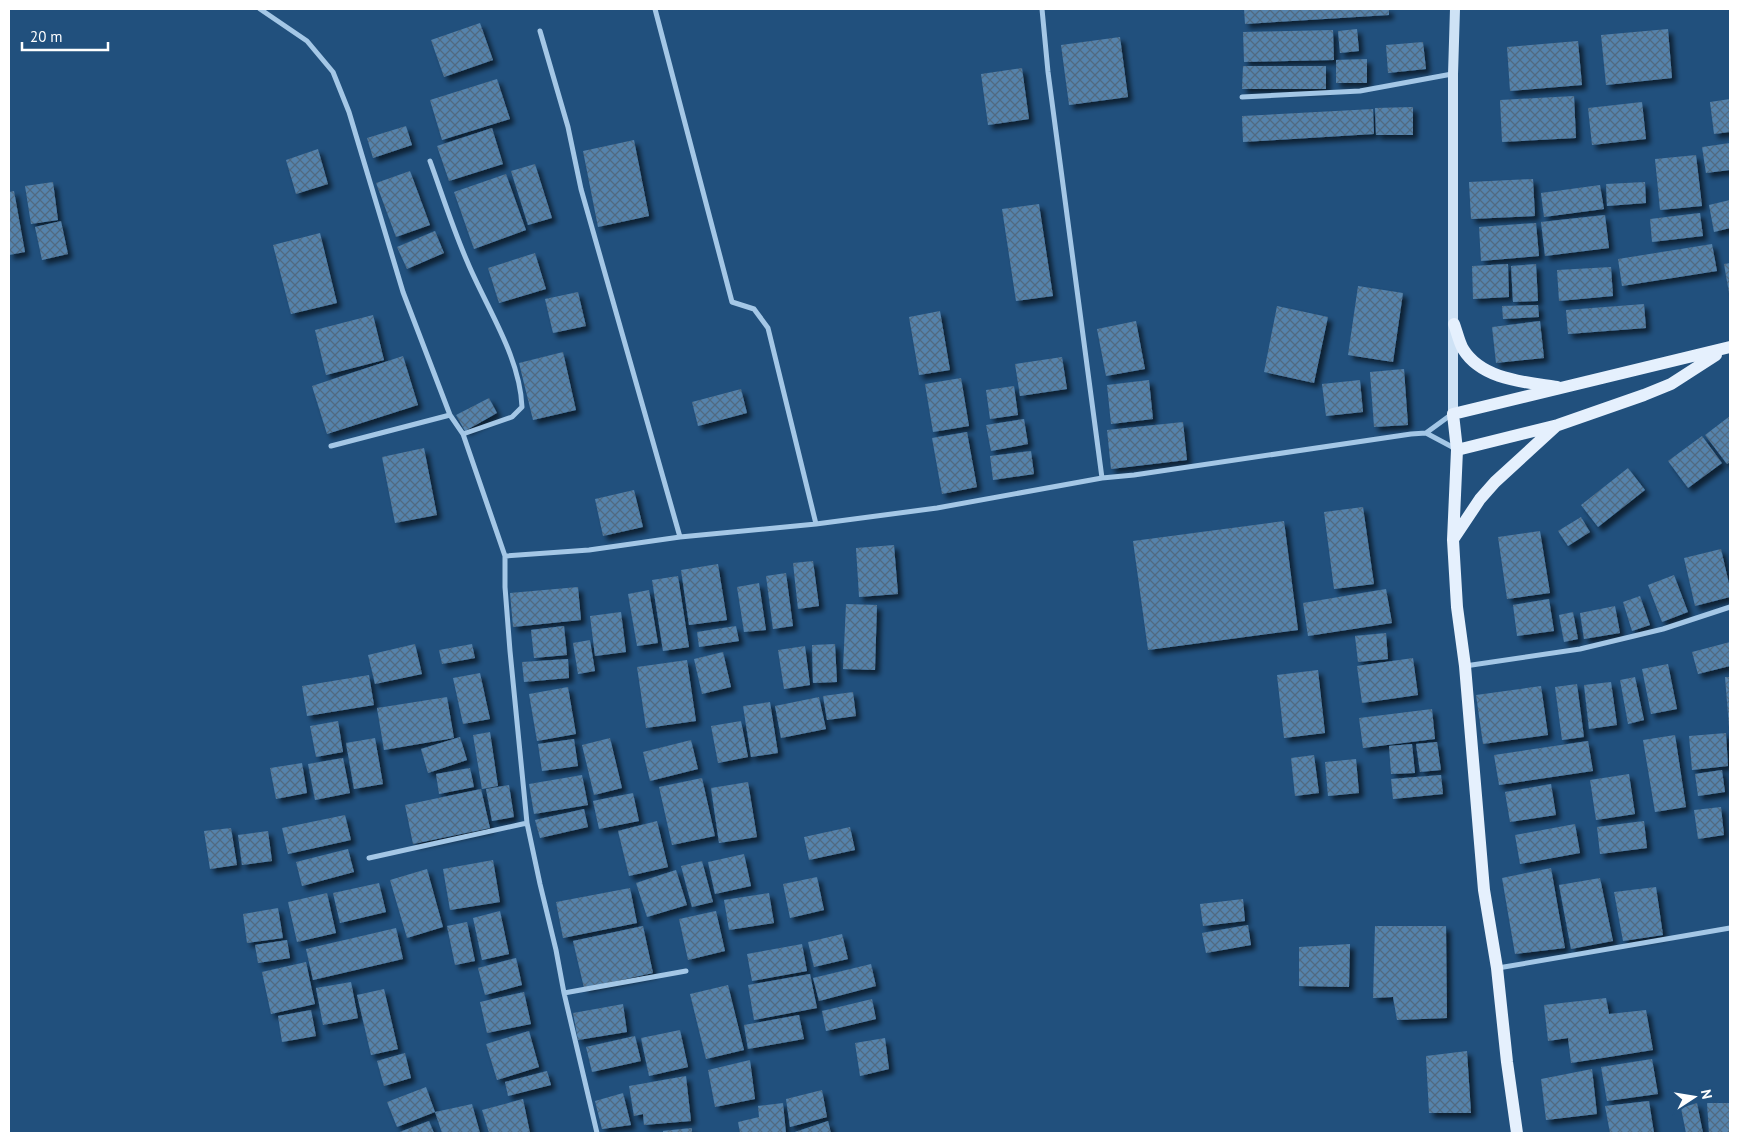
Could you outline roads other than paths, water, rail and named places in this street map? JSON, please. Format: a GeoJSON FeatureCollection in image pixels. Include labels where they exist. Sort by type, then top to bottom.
{"type":"FeatureCollection","features":[{"type":"Feature","properties":{"kind":"main road"},"geometry":{"type":"LineString","coordinates":[[1455,9],[1453,74],[1454,324],[1452,414],[1457,450],[1453,540],[1457,607],[1465,666],[1483,880],[1497,968],[1517,1133]]}},
{"type":"Feature","properties":{"kind":"main road"},"geometry":{"type":"LineString","coordinates":[[1454,324],[1462,348],[1472,361],[1485,370],[1498,376],[1519,381],[1563,388]]}},
{"type":"Feature","properties":{"kind":"main road"},"geometry":{"type":"LineString","coordinates":[[1452,414],[1727,348]]}},
{"type":"Feature","properties":{"kind":"main road"},"geometry":{"type":"LineString","coordinates":[[1457,450],[1558,425],[1644,395],[1671,384],[1727,348]]}},
{"type":"Feature","properties":{"kind":"main road"},"geometry":{"type":"LineString","coordinates":[[1453,540],[1480,499],[1495,482],[1558,425]]}},
{"type":"Feature","properties":{"kind":"street"},"geometry":{"type":"LineString","coordinates":[[260,9],[307,40],[333,72],[349,112],[403,292],[450,415],[463,434],[505,556],[505,587],[510,652],[528,823],[564,993],[597,1133]]}},
{"type":"Feature","properties":{"kind":"street"},"geometry":{"type":"LineString","coordinates":[[654,9],[732,302],[754,309],[768,328],[816,524]]}},
{"type":"Feature","properties":{"kind":"street"},"geometry":{"type":"LineString","coordinates":[[1042,9],[1048,72],[1102,478]]}},
{"type":"Feature","properties":{"kind":"street"},"geometry":{"type":"LineString","coordinates":[[540,31],[568,127],[581,189],[680,537]]}},
{"type":"Feature","properties":{"kind":"street"},"geometry":{"type":"LineString","coordinates":[[1242,97],[1360,91],[1453,74]]}},
{"type":"Feature","properties":{"kind":"street"},"geometry":{"type":"LineString","coordinates":[[430,161],[467,261],[512,360],[521,393],[522,407],[512,417],[463,434]]}},
{"type":"Feature","properties":{"kind":"street"},"geometry":{"type":"LineString","coordinates":[[505,556],[589,550],[680,537],[816,524],[937,508],[1102,478],[1426,433],[1452,414]]}},
{"type":"Feature","properties":{"kind":"street"},"geometry":{"type":"LineString","coordinates":[[331,446],[450,415]]}},
{"type":"Feature","properties":{"kind":"street"},"geometry":{"type":"LineString","coordinates":[[1426,433],[1457,450]]}},
{"type":"Feature","properties":{"kind":"street"},"geometry":{"type":"LineString","coordinates":[[1465,666],[1580,649],[1663,629],[1730,607]]}},
{"type":"Feature","properties":{"kind":"street"},"geometry":{"type":"LineString","coordinates":[[369,858],[528,823]]}},
{"type":"Feature","properties":{"kind":"street"},"geometry":{"type":"LineString","coordinates":[[1497,968],[1730,928]]}},
{"type":"Feature","properties":{"kind":"street"},"geometry":{"type":"LineString","coordinates":[[564,993],[686,971]]}}]}
